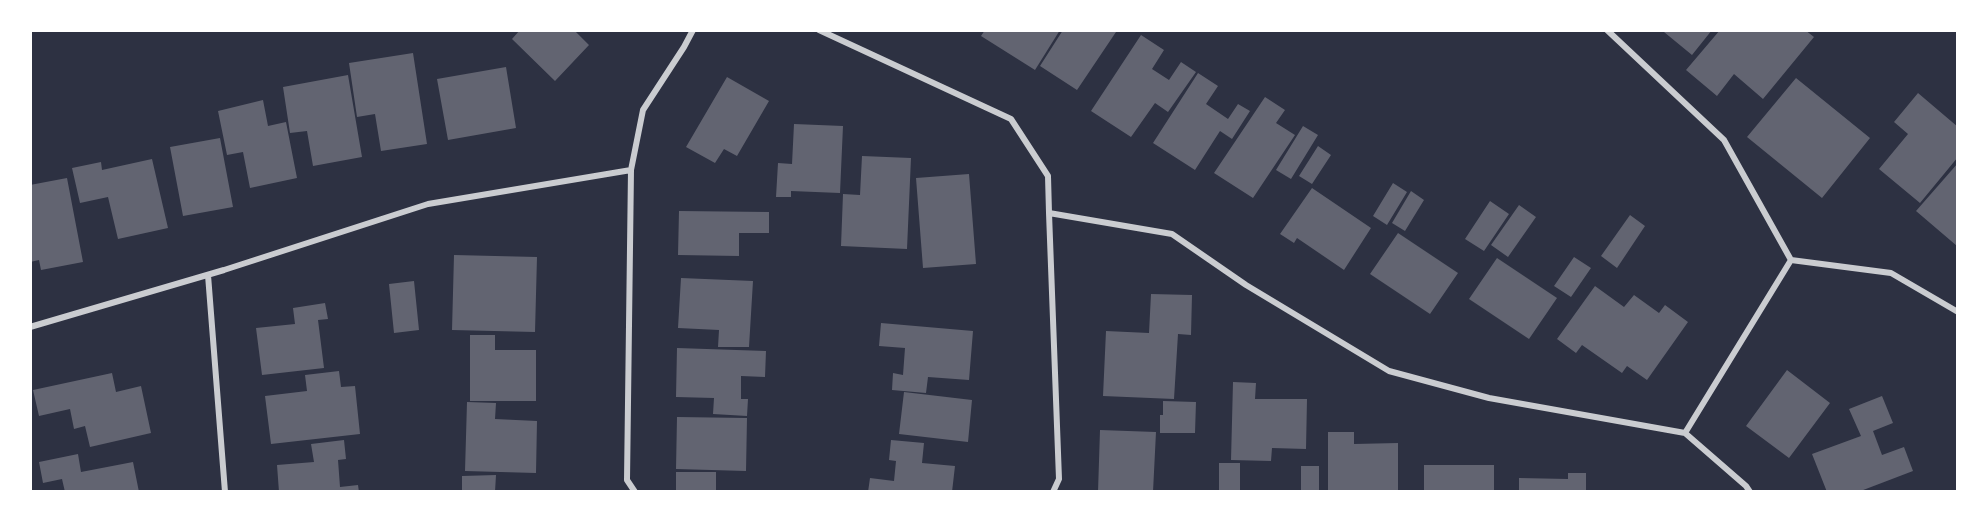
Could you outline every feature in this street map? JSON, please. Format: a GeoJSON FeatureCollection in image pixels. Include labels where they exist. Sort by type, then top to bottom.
{"type":"FeatureCollection","features":[{"type":"Feature","properties":{"kind":"street"},"geometry":{"type":"LineString","coordinates":[[635,492],[627,480],[631,170],[643,110],[693,30]]}},
{"type":"Feature","properties":{"kind":"street"},"geometry":{"type":"LineString","coordinates":[[819,30],[1011,119],[1048,176],[1059,479],[1053,492]]}},
{"type":"Feature","properties":{"kind":"street"},"geometry":{"type":"LineString","coordinates":[[1607,30],[1724,140],[1791,260]]}},
{"type":"Feature","properties":{"kind":"street"},"geometry":{"type":"LineString","coordinates":[[30,327],[208,275],[428,204],[631,170]]}},
{"type":"Feature","properties":{"kind":"street"},"geometry":{"type":"LineString","coordinates":[[1049,213],[1172,234],[1246,285],[1389,371],[1489,399],[1685,433],[1746,486],[1749,492]]}},
{"type":"Feature","properties":{"kind":"street"},"geometry":{"type":"LineString","coordinates":[[1685,433],[1791,260]]}},
{"type":"Feature","properties":{"kind":"street"},"geometry":{"type":"LineString","coordinates":[[1791,260],[1891,273],[1958,312]]}},
{"type":"Feature","properties":{"kind":"street"},"geometry":{"type":"LineString","coordinates":[[208,275],[225,492]]}},
{"type":"Feature","properties":{"kind":"building"},"geometry":{"type":"Polygon","coordinates":[[[520,30],[574,30],[589,45],[555,81],[512,39],[520,30]]]}},
{"type":"Feature","properties":{"kind":"building"},"geometry":{"type":"Polygon","coordinates":[[[985,30],[1060,30],[1035,70],[981,36],[985,30]]]}},
{"type":"Feature","properties":{"kind":"building"},"geometry":{"type":"Polygon","coordinates":[[[1063,30],[1112,30],[1116,32],[1077,90],[1040,66],[1063,30]]]}},
{"type":"Feature","properties":{"kind":"building"},"geometry":{"type":"Polygon","coordinates":[[[1665,30],[1712,30],[1692,55],[1664,32],[1665,30]]]}},
{"type":"Feature","properties":{"kind":"building"},"geometry":{"type":"Polygon","coordinates":[[[1720,30],[1805,30],[1814,37],[1763,99],[1734,74],[1717,96],[1686,70],[1720,30]]]}},
{"type":"Feature","properties":{"kind":"building"},"geometry":{"type":"Polygon","coordinates":[[[1141,35],[1164,50],[1152,69],[1169,80],[1181,62],[1196,72],[1168,112],[1155,103],[1131,137],[1091,111],[1141,35]]]}},
{"type":"Feature","properties":{"kind":"building"},"geometry":{"type":"Polygon","coordinates":[[[413,53],[427,144],[381,151],[375,114],[357,117],[349,63],[413,53]]]}},
{"type":"Feature","properties":{"kind":"building"},"geometry":{"type":"Polygon","coordinates":[[[506,67],[516,128],[448,140],[437,79],[506,67]]]}},
{"type":"Feature","properties":{"kind":"building"},"geometry":{"type":"Polygon","coordinates":[[[1198,73],[1218,86],[1206,104],[1228,119],[1238,104],[1250,111],[1232,139],[1220,131],[1195,170],[1153,143],[1198,73]]]}},
{"type":"Feature","properties":{"kind":"building"},"geometry":{"type":"Polygon","coordinates":[[[348,75],[362,157],[313,166],[307,131],[290,133],[283,87],[348,75]]]}},
{"type":"Feature","properties":{"kind":"building"},"geometry":{"type":"Polygon","coordinates":[[[727,77],[769,101],[737,156],[724,149],[715,163],[686,147],[727,77]]]}},
{"type":"Feature","properties":{"kind":"building"},"geometry":{"type":"Polygon","coordinates":[[[1796,78],[1870,138],[1822,198],[1747,137],[1796,78]]]}},
{"type":"Feature","properties":{"kind":"building"},"geometry":{"type":"Polygon","coordinates":[[[1918,93],[1958,127],[1958,157],[1920,203],[1879,169],[1908,134],[1894,122],[1918,93]]]}},
{"type":"Feature","properties":{"kind":"building"},"geometry":{"type":"Polygon","coordinates":[[[1265,97],[1285,110],[1276,123],[1295,135],[1253,198],[1214,173],[1265,97]]]}},
{"type":"Feature","properties":{"kind":"building"},"geometry":{"type":"Polygon","coordinates":[[[263,100],[268,126],[286,122],[297,178],[250,188],[243,152],[227,155],[218,111],[263,100]]]}},
{"type":"Feature","properties":{"kind":"building"},"geometry":{"type":"Polygon","coordinates":[[[794,124],[843,126],[840,193],[791,191],[791,197],[776,197],[778,163],[792,164],[794,124]]]}},
{"type":"Feature","properties":{"kind":"building"},"geometry":{"type":"Polygon","coordinates":[[[1303,126],[1318,135],[1291,179],[1276,170],[1303,126]]]}},
{"type":"Feature","properties":{"kind":"building"},"geometry":{"type":"Polygon","coordinates":[[[220,138],[233,207],[183,216],[170,147],[220,138]]]}},
{"type":"Feature","properties":{"kind":"building"},"geometry":{"type":"Polygon","coordinates":[[[1318,146],[1331,155],[1312,184],[1299,176],[1318,146]]]}},
{"type":"Feature","properties":{"kind":"building"},"geometry":{"type":"Polygon","coordinates":[[[862,156],[911,158],[907,249],[841,246],[843,194],[860,195],[862,156]]]}},
{"type":"Feature","properties":{"kind":"building"},"geometry":{"type":"Polygon","coordinates":[[[152,159],[168,228],[118,239],[108,197],[80,203],[72,168],[101,162],[102,170],[152,159]]]}},
{"type":"Feature","properties":{"kind":"building"},"geometry":{"type":"Polygon","coordinates":[[[1958,163],[1958,245],[1957,246],[1916,211],[1958,163]]]}},
{"type":"Feature","properties":{"kind":"building"},"geometry":{"type":"Polygon","coordinates":[[[969,174],[976,264],[923,268],[916,178],[969,174]]]}},
{"type":"Feature","properties":{"kind":"building"},"geometry":{"type":"Polygon","coordinates":[[[67,178],[83,262],[41,270],[39,260],[30,262],[30,185],[67,178]]]}},
{"type":"Feature","properties":{"kind":"building"},"geometry":{"type":"Polygon","coordinates":[[[1393,183],[1407,192],[1387,225],[1373,216],[1393,183]]]}},
{"type":"Feature","properties":{"kind":"building"},"geometry":{"type":"Polygon","coordinates":[[[1312,188],[1371,228],[1344,270],[1297,238],[1294,243],[1280,234],[1312,188]]]}},
{"type":"Feature","properties":{"kind":"building"},"geometry":{"type":"Polygon","coordinates":[[[1411,191],[1424,200],[1405,231],[1392,223],[1411,191]]]}},
{"type":"Feature","properties":{"kind":"building"},"geometry":{"type":"Polygon","coordinates":[[[1490,201],[1509,214],[1484,251],[1465,239],[1490,201]]]}},
{"type":"Feature","properties":{"kind":"building"},"geometry":{"type":"Polygon","coordinates":[[[1519,205],[1536,217],[1508,257],[1491,245],[1519,205]]]}},
{"type":"Feature","properties":{"kind":"building"},"geometry":{"type":"Polygon","coordinates":[[[679,211],[769,212],[769,233],[739,233],[739,256],[678,255],[679,211]]]}},
{"type":"Feature","properties":{"kind":"building"},"geometry":{"type":"Polygon","coordinates":[[[1630,215],[1645,226],[1617,268],[1601,256],[1630,215]]]}},
{"type":"Feature","properties":{"kind":"building"},"geometry":{"type":"Polygon","coordinates":[[[1398,233],[1458,273],[1430,314],[1370,274],[1398,233]]]}},
{"type":"Feature","properties":{"kind":"building"},"geometry":{"type":"Polygon","coordinates":[[[454,255],[537,257],[535,332],[452,330],[454,255]]]}},
{"type":"Feature","properties":{"kind":"building"},"geometry":{"type":"Polygon","coordinates":[[[1574,257],[1591,268],[1571,297],[1554,286],[1574,257]]]}},
{"type":"Feature","properties":{"kind":"building"},"geometry":{"type":"Polygon","coordinates":[[[1497,258],[1557,298],[1529,339],[1469,299],[1497,258]]]}},
{"type":"Feature","properties":{"kind":"building"},"geometry":{"type":"Polygon","coordinates":[[[681,278],[753,281],[749,347],[718,347],[719,330],[678,328],[681,278]]]}},
{"type":"Feature","properties":{"kind":"building"},"geometry":{"type":"Polygon","coordinates":[[[414,281],[419,330],[394,333],[389,284],[414,281]]]}},
{"type":"Feature","properties":{"kind":"building"},"geometry":{"type":"Polygon","coordinates":[[[1595,286],[1624,307],[1634,295],[1659,313],[1665,305],[1688,322],[1647,380],[1627,366],[1622,373],[1582,345],[1576,353],[1557,339],[1595,286]]]}},
{"type":"Feature","properties":{"kind":"building"},"geometry":{"type":"Polygon","coordinates":[[[1151,294],[1192,295],[1191,335],[1178,334],[1174,399],[1103,396],[1106,331],[1149,333],[1151,294]]]}},
{"type":"Feature","properties":{"kind":"building"},"geometry":{"type":"Polygon","coordinates":[[[325,303],[328,319],[318,320],[324,368],[262,375],[256,328],[295,324],[293,308],[325,303]]]}},
{"type":"Feature","properties":{"kind":"building"},"geometry":{"type":"Polygon","coordinates":[[[881,323],[973,331],[969,380],[928,377],[926,393],[892,390],[893,373],[903,375],[905,348],[879,346],[881,323]]]}},
{"type":"Feature","properties":{"kind":"building"},"geometry":{"type":"Polygon","coordinates":[[[470,335],[495,335],[495,350],[536,350],[536,401],[470,401],[470,335]]]}},
{"type":"Feature","properties":{"kind":"building"},"geometry":{"type":"Polygon","coordinates":[[[677,348],[766,351],[765,377],[741,376],[741,399],[748,399],[747,416],[713,414],[714,398],[676,397],[677,348]]]}},
{"type":"Feature","properties":{"kind":"building"},"geometry":{"type":"Polygon","coordinates":[[[1787,370],[1830,403],[1789,458],[1746,426],[1787,370]]]}},
{"type":"Feature","properties":{"kind":"building"},"geometry":{"type":"Polygon","coordinates":[[[339,371],[341,387],[355,386],[360,434],[271,444],[265,396],[307,391],[305,375],[339,371]]]}},
{"type":"Feature","properties":{"kind":"building"},"geometry":{"type":"Polygon","coordinates":[[[112,373],[116,392],[141,386],[151,433],[90,447],[85,426],[74,429],[70,409],[39,416],[33,390],[112,373]]]}},
{"type":"Feature","properties":{"kind":"building"},"geometry":{"type":"Polygon","coordinates":[[[1233,382],[1256,383],[1255,399],[1307,399],[1306,449],[1272,448],[1271,461],[1231,460],[1233,382]]]}},
{"type":"Feature","properties":{"kind":"building"},"geometry":{"type":"Polygon","coordinates":[[[904,392],[972,400],[968,442],[899,434],[904,392]]]}},
{"type":"Feature","properties":{"kind":"building"},"geometry":{"type":"Polygon","coordinates":[[[1882,396],[1893,423],[1873,431],[1882,455],[1904,447],[1913,471],[1858,492],[1827,492],[1812,454],[1861,436],[1849,409],[1882,396]]]}},
{"type":"Feature","properties":{"kind":"building"},"geometry":{"type":"Polygon","coordinates":[[[1163,401],[1196,402],[1195,433],[1160,433],[1163,401]]]}},
{"type":"Feature","properties":{"kind":"building"},"geometry":{"type":"Polygon","coordinates":[[[467,402],[496,403],[495,419],[537,421],[536,473],[465,471],[467,402]]]}},
{"type":"Feature","properties":{"kind":"building"},"geometry":{"type":"Polygon","coordinates":[[[677,417],[747,418],[746,471],[676,469],[677,417]]]}},
{"type":"Feature","properties":{"kind":"building"},"geometry":{"type":"Polygon","coordinates":[[[1100,430],[1156,432],[1153,492],[1098,492],[1100,430]]]}},
{"type":"Feature","properties":{"kind":"building"},"geometry":{"type":"Polygon","coordinates":[[[1328,432],[1354,432],[1354,444],[1398,443],[1398,492],[1328,492],[1328,432]]]}},
{"type":"Feature","properties":{"kind":"building"},"geometry":{"type":"Polygon","coordinates":[[[344,440],[346,459],[338,460],[340,487],[358,485],[359,492],[279,492],[277,465],[314,462],[311,444],[344,440]]]}},
{"type":"Feature","properties":{"kind":"building"},"geometry":{"type":"Polygon","coordinates":[[[891,440],[924,443],[922,463],[955,466],[952,492],[868,492],[870,478],[894,481],[896,461],[889,460],[891,440]]]}},
{"type":"Feature","properties":{"kind":"building"},"geometry":{"type":"Polygon","coordinates":[[[78,454],[81,472],[133,462],[139,492],[65,492],[62,479],[43,483],[39,462],[78,454]]]}},
{"type":"Feature","properties":{"kind":"building"},"geometry":{"type":"Polygon","coordinates":[[[1219,463],[1240,463],[1240,492],[1219,492],[1219,463]]]}},
{"type":"Feature","properties":{"kind":"building"},"geometry":{"type":"Polygon","coordinates":[[[1424,465],[1494,465],[1494,492],[1424,492],[1424,465]]]}},
{"type":"Feature","properties":{"kind":"building"},"geometry":{"type":"Polygon","coordinates":[[[1301,466],[1319,466],[1319,492],[1301,492],[1301,466]]]}},
{"type":"Feature","properties":{"kind":"building"},"geometry":{"type":"Polygon","coordinates":[[[676,472],[716,472],[716,492],[676,492],[676,472]]]}},
{"type":"Feature","properties":{"kind":"building"},"geometry":{"type":"Polygon","coordinates":[[[1568,473],[1586,473],[1586,492],[1519,492],[1519,478],[1568,479],[1568,473]]]}},
{"type":"Feature","properties":{"kind":"building"},"geometry":{"type":"Polygon","coordinates":[[[496,475],[495,492],[462,492],[462,476],[496,475]]]}}]}
